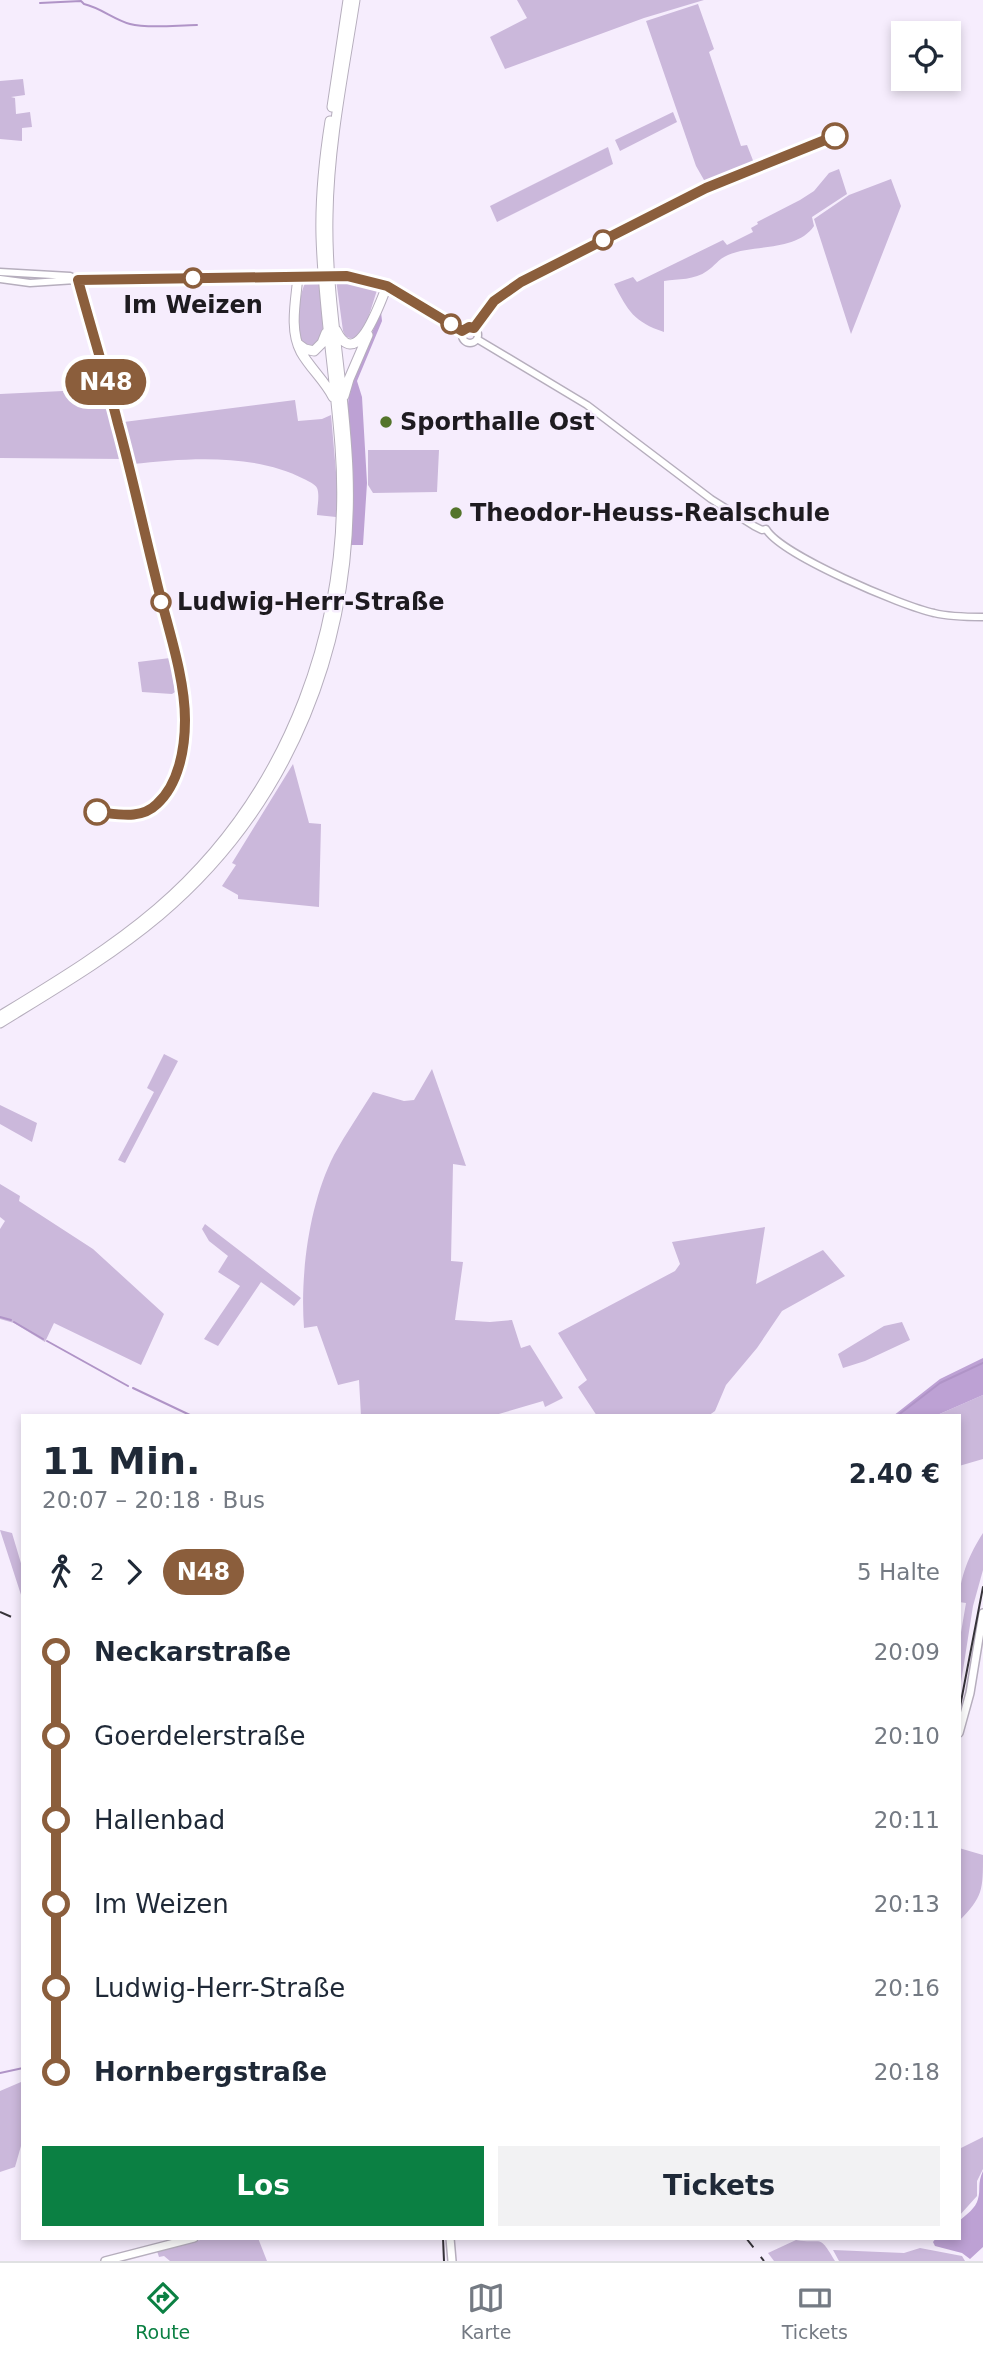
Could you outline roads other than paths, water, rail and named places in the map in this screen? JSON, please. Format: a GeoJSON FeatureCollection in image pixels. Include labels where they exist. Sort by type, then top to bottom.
{"type":"FeatureCollection","features":[{"type":"Feature","properties":{"kind":"highway"},"geometry":{"type":"LineString","coordinates":[[0,1023],[105,957],[153,921],[239,832],[279,771],[306,716],[323,669],[341,597],[348,528],[348,469],[330,326],[327,237],[328,190],[351,2]]}},
{"type":"Feature","properties":{"kind":"highway"},"geometry":{"type":"LineString","coordinates":[[298,276],[295,321],[298,344],[302,354],[339,402]]}},
{"type":"Feature","properties":{"kind":"highway"},"geometry":{"type":"LineString","coordinates":[[330,326],[341,340],[354,344],[363,337],[371,323],[387,286]]}},
{"type":"Feature","properties":{"kind":"highway"},"geometry":{"type":"LineString","coordinates":[[339,402],[369,334],[371,323]]}},
{"type":"Feature","properties":{"kind":"highway"},"geometry":{"type":"LineString","coordinates":[[298,344],[309,350],[319,348],[330,326]]}},
{"type":"Feature","properties":{"kind":"highway"},"geometry":{"type":"LineString","coordinates":[[0,1016],[101,952],[189,883]]}},
{"type":"Feature","properties":{"kind":"main road"},"geometry":{"type":"LineString","coordinates":[[961,1725],[973,1677],[983,1613]]}},
{"type":"Feature","properties":{"kind":"main road"},"geometry":{"type":"LineString","coordinates":[[105,2261],[186,2240]]}},
{"type":"Feature","properties":{"kind":"main road"},"geometry":{"type":"LineString","coordinates":[[450,2240],[452,2261]]}},
{"type":"Feature","properties":{"kind":"street"},"geometry":{"type":"LineString","coordinates":[[0,272],[70,276],[78,280]]}},
{"type":"Feature","properties":{"kind":"street"},"geometry":{"type":"LineString","coordinates":[[0,279],[30,283],[339,275],[387,286],[462,331]]}},
{"type":"Feature","properties":{"kind":"street"},"geometry":{"type":"LineString","coordinates":[[469,327],[474,328],[478,333],[477,339],[471,343],[465,342],[462,331],[469,327]]}},
{"type":"Feature","properties":{"kind":"street"},"geometry":{"type":"LineString","coordinates":[[477,339],[587,405],[711,499],[754,526],[766,529],[776,541],[796,554],[840,576],[924,610],[983,617]]}},
{"type":"Feature","properties":{"kind":"waterway"},"geometry":{"type":"LineString","coordinates":[[40,3],[81,1],[124,22],[137,25],[197,25]]}},
{"type":"Feature","properties":{"kind":"waterway"},"geometry":{"type":"LineString","coordinates":[[0,1317],[11,1320]]}},
{"type":"Feature","properties":{"kind":"waterway"},"geometry":{"type":"LineString","coordinates":[[14,1322],[43,1339]]}},
{"type":"Feature","properties":{"kind":"waterway"},"geometry":{"type":"LineString","coordinates":[[47,1341],[128,1386]]}},
{"type":"Feature","properties":{"kind":"waterway"},"geometry":{"type":"LineString","coordinates":[[900,1414],[940,1383],[983,1363]]}},
{"type":"Feature","properties":{"kind":"waterway"},"geometry":{"type":"LineString","coordinates":[[133,1388],[188,1414]]}},
{"type":"Feature","properties":{"kind":"waterway"},"geometry":{"type":"LineString","coordinates":[[0,2073],[21,2068]]}},
{"type":"Feature","properties":{"kind":"tram line"},"geometry":{"type":"LineString","coordinates":[[961,1702],[983,1587]]}},
{"type":"Feature","properties":{"kind":"tram line"},"geometry":{"type":"LineString","coordinates":[[443,2240],[444,2261]]}},
{"type":"Feature","properties":{"kind":"railway"},"geometry":{"type":"LineString","coordinates":[[0,1612],[21,1621]]}},
{"type":"Feature","properties":{"kind":"railway"},"geometry":{"type":"LineString","coordinates":[[748,2240],[764,2261]]}},
{"type":"Feature","properties":{"kind":"place","name":"Im Weizen"},"geometry":{"type":"Point","coordinates":[193,278]}},
{"type":"Feature","properties":{"kind":"place","name":"Sporthalle Ost"},"geometry":{"type":"Point","coordinates":[386,422]}},
{"type":"Feature","properties":{"kind":"place","name":"Theodor-Heuss-Realschule"},"geometry":{"type":"Point","coordinates":[456,513]}},
{"type":"Feature","properties":{"kind":"place","name":"Ludwig-Herr-Straße"},"geometry":{"type":"Point","coordinates":[161,602]}}]}
